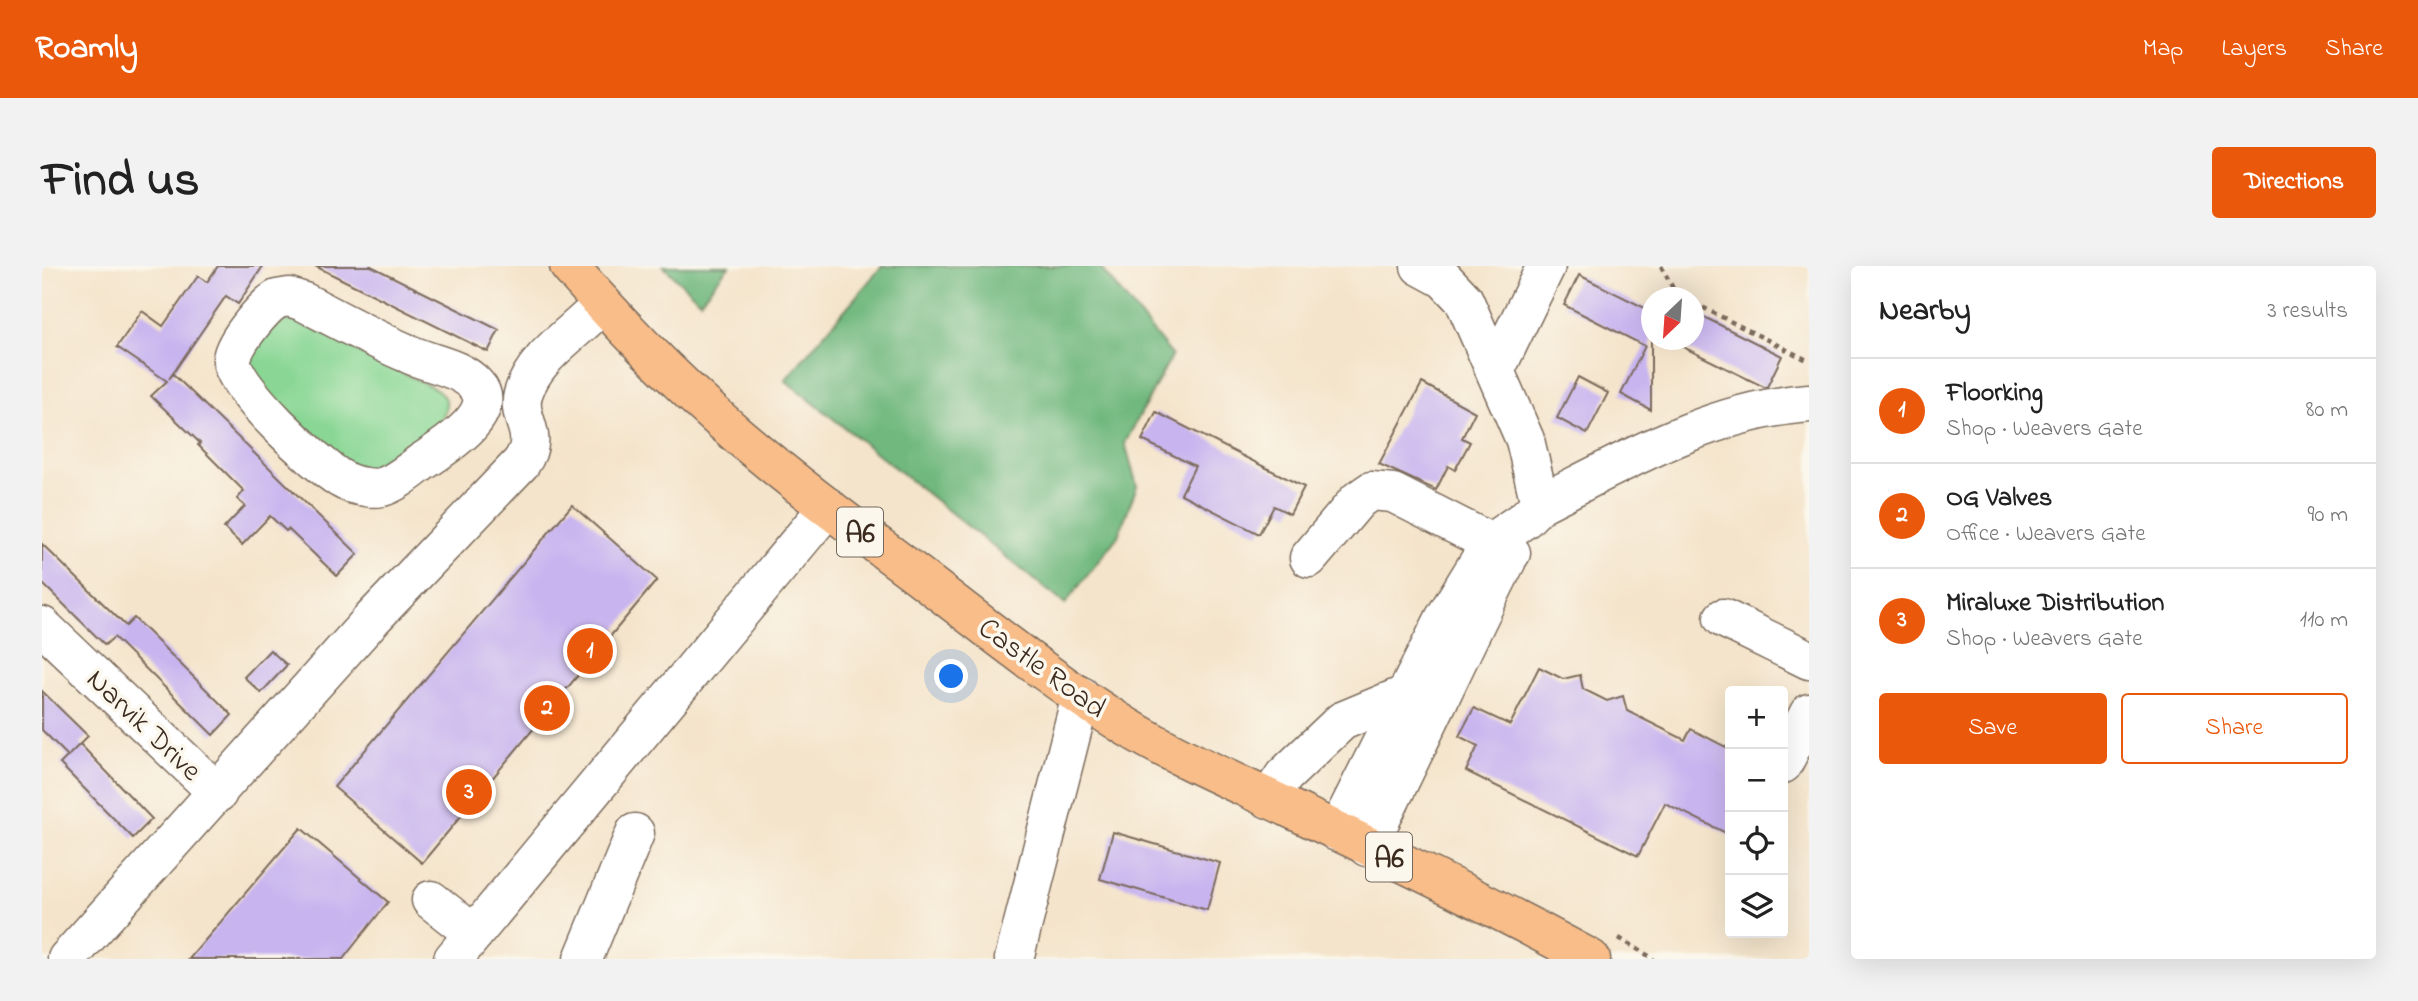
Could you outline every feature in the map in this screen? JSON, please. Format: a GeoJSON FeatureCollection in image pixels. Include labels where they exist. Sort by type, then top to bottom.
{"type":"FeatureCollection","features":[{"type":"Feature","properties":{"kind":"main road","name":"Castle Road"},"geometry":{"type":"LineString","coordinates":[[569,266],[602,304],[715,415],[768,461],[1023,656],[1128,727],[1184,758],[1503,911],[1603,947]]}},
{"type":"Feature","properties":{"kind":"street"},"geometry":{"type":"LineString","coordinates":[[1496,369],[1546,266]]}},
{"type":"Feature","properties":{"kind":"street"},"geometry":{"type":"LineString","coordinates":[[1352,839],[1412,758],[1517,530],[1525,440],[1464,300],[1438,270]]}},
{"type":"Feature","properties":{"kind":"street"},"geometry":{"type":"LineString","coordinates":[[283,298],[295,298],[384,344],[466,376],[480,390],[481,407],[477,416],[460,435],[393,482],[375,488],[355,486],[328,471],[271,418],[238,381],[232,356],[236,346],[270,304],[283,298]]}},
{"type":"Feature","properties":{"kind":"street"},"geometry":{"type":"LineString","coordinates":[[66,959],[372,619],[522,463],[529,451],[531,440],[523,409],[524,393],[536,370],[554,349],[602,304]]}},
{"type":"Feature","properties":{"kind":"street"},"geometry":{"type":"LineString","coordinates":[[1352,839],[1407,694],[1444,619],[1517,530],[1696,428],[1776,405],[1809,403]]}},
{"type":"Feature","properties":{"kind":"street"},"geometry":{"type":"LineString","coordinates":[[481,407],[523,409]]}},
{"type":"Feature","properties":{"kind":"street"},"geometry":{"type":"LineString","coordinates":[[1310,558],[1357,500],[1371,491],[1393,493],[1517,530]]}},
{"type":"Feature","properties":{"kind":"street"},"geometry":{"type":"LineString","coordinates":[[431,900],[463,946],[828,507]]}},
{"type":"Feature","properties":{"kind":"street"},"geometry":{"type":"LineString","coordinates":[[1723,618],[1809,660]]}},
{"type":"Feature","properties":{"kind":"street","name":"Narvik Drive"},"geometry":{"type":"LineString","coordinates":[[42,625],[218,793]]}},
{"type":"Feature","properties":{"kind":"street"},"geometry":{"type":"LineString","coordinates":[[1269,799],[1284,776],[1342,721],[1407,694]]}},
{"type":"Feature","properties":{"kind":"street"},"geometry":{"type":"LineString","coordinates":[[1014,959],[1081,696]]}},
{"type":"Feature","properties":{"kind":"street"},"geometry":{"type":"LineString","coordinates":[[1788,754],[1809,714]]}},
{"type":"Feature","properties":{"kind":"street"},"geometry":{"type":"LineString","coordinates":[[583,959],[635,833]]}},
{"type":"Feature","properties":{"kind":"path"},"geometry":{"type":"LineString","coordinates":[[1661,266],[1672,287]]}},
{"type":"Feature","properties":{"kind":"path"},"geometry":{"type":"LineString","coordinates":[[1704,308],[1809,361]]}},
{"type":"Feature","properties":{"kind":"path"},"geometry":{"type":"LineString","coordinates":[[1603,947],[1654,959]]}},
{"type":"Feature","properties":{"kind":"green space"},"geometry":{"type":"Polygon","coordinates":[[[663,266],[729,266],[700,301],[663,266]]]}},
{"type":"Feature","properties":{"kind":"green space"},"geometry":{"type":"Polygon","coordinates":[[[882,266],[1099,266],[1172,355],[1125,443],[1137,486],[1118,536],[1065,604],[785,380],[882,266]]]}},
{"type":"Feature","properties":{"kind":"green space"},"geometry":{"type":"Polygon","coordinates":[[[297,320],[438,390],[446,400],[442,419],[388,472],[365,480],[246,377],[254,346],[278,321],[297,320]]]}},
{"type":"Feature","properties":{"kind":"building"},"geometry":{"type":"Polygon","coordinates":[[[218,266],[263,266],[238,304],[226,296],[169,379],[173,374],[358,554],[337,576],[288,529],[286,531],[270,516],[242,545],[224,528],[245,506],[237,499],[244,491],[198,445],[200,443],[151,396],[167,381],[117,347],[142,311],[163,326],[198,276],[207,282],[218,266]]]}},
{"type":"Feature","properties":{"kind":"building"},"geometry":{"type":"Polygon","coordinates":[[[315,266],[371,266],[499,330],[488,352],[315,266]]]}},
{"type":"Feature","properties":{"kind":"building"},"geometry":{"type":"Polygon","coordinates":[[[1579,275],[1641,306],[1641,344],[1564,305],[1579,275]]]}},
{"type":"Feature","properties":{"kind":"building"},"geometry":{"type":"Polygon","coordinates":[[[1704,317],[1782,356],[1767,387],[1689,350],[1704,350],[1704,317]]]}},
{"type":"Feature","properties":{"kind":"building"},"geometry":{"type":"Polygon","coordinates":[[[1643,350],[1651,350],[1651,410],[1621,394],[1643,350]]]}},
{"type":"Feature","properties":{"kind":"building"},"geometry":{"type":"Polygon","coordinates":[[[1578,377],[1608,393],[1587,434],[1557,418],[1578,377]]]}},
{"type":"Feature","properties":{"kind":"building"},"geometry":{"type":"Polygon","coordinates":[[[1422,383],[1475,412],[1462,438],[1470,442],[1455,470],[1448,466],[1436,490],[1379,464],[1422,383]]]}},
{"type":"Feature","properties":{"kind":"building"},"geometry":{"type":"Polygon","coordinates":[[[1156,412],[1304,487],[1290,514],[1274,506],[1259,534],[1181,494],[1195,466],[1142,440],[1156,412]]]}},
{"type":"Feature","properties":{"kind":"building"},"geometry":{"type":"Polygon","coordinates":[[[572,505],[657,580],[422,863],[334,787],[572,505]]]}},
{"type":"Feature","properties":{"kind":"building"},"geometry":{"type":"Polygon","coordinates":[[[42,544],[126,626],[134,618],[232,715],[213,735],[114,637],[105,645],[42,583],[42,544]]]}},
{"type":"Feature","properties":{"kind":"building"},"geometry":{"type":"Polygon","coordinates":[[[270,650],[287,665],[261,693],[244,677],[270,650]]]}},
{"type":"Feature","properties":{"kind":"building"},"geometry":{"type":"Polygon","coordinates":[[[1539,667],[1563,679],[1580,675],[1583,689],[1607,701],[1623,696],[1627,711],[1685,740],[1691,729],[1725,746],[1725,833],[1665,803],[1638,856],[1466,771],[1478,746],[1459,736],[1474,708],[1510,725],[1539,667]]]}},
{"type":"Feature","properties":{"kind":"building"},"geometry":{"type":"Polygon","coordinates":[[[42,691],[88,736],[80,744],[152,819],[133,838],[60,764],[68,756],[42,730],[42,691]]]}},
{"type":"Feature","properties":{"kind":"building"},"geometry":{"type":"Polygon","coordinates":[[[301,828],[388,902],[343,959],[189,959],[301,828]]]}},
{"type":"Feature","properties":{"kind":"building"},"geometry":{"type":"Polygon","coordinates":[[[1113,832],[1220,863],[1207,910],[1100,879],[1113,832]]]}},
{"type":"Feature","properties":{"kind":"place","name":"Floorking"},"geometry":{"type":"Point","coordinates":[590,651]}},
{"type":"Feature","properties":{"kind":"place","name":"OG Valves"},"geometry":{"type":"Point","coordinates":[547,708]}},
{"type":"Feature","properties":{"kind":"place","name":"Miraluxe Distribution"},"geometry":{"type":"Point","coordinates":[469,792]}}]}
